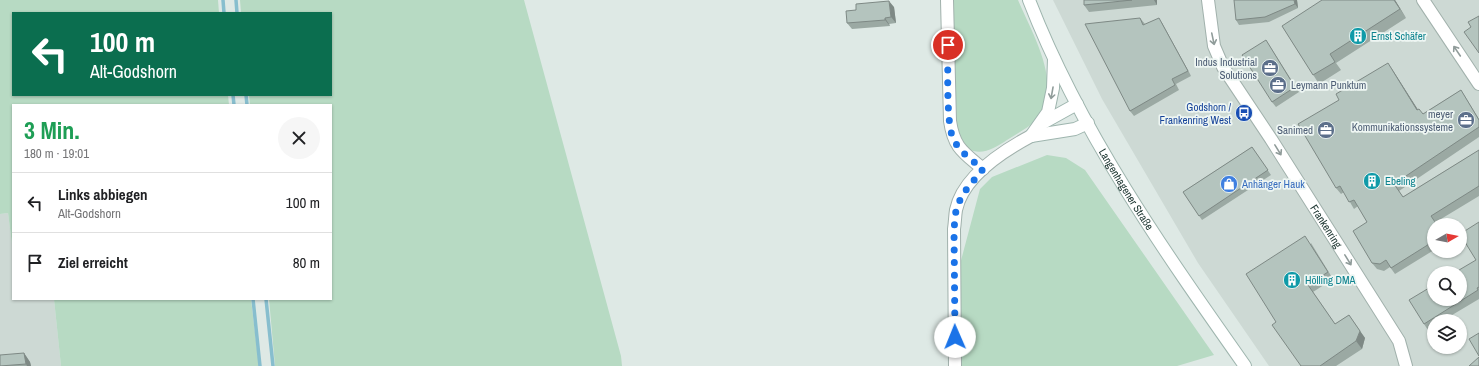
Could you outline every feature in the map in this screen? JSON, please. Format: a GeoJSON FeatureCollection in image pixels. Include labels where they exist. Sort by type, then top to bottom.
{"type":"FeatureCollection","features":[{"type":"Feature","properties":{"kind":"street"},"geometry":{"type":"LineString","coordinates":[[947,0],[950,121],[952,137],[961,151],[983,169]]}},
{"type":"Feature","properties":{"kind":"street","name":"Langenhagener Straße"},"geometry":{"type":"LineString","coordinates":[[1029,0],[1054,58],[1088,123],[1151,228],[1245,366]]}},
{"type":"Feature","properties":{"kind":"street","name":"Frankenring"},"geometry":{"type":"LineString","coordinates":[[1208,0],[1214,46],[1223,67],[1271,139],[1399,341],[1406,366]]}},
{"type":"Feature","properties":{"kind":"street"},"geometry":{"type":"LineString","coordinates":[[1423,0],[1479,84]]}},
{"type":"Feature","properties":{"kind":"street"},"geometry":{"type":"LineString","coordinates":[[1031,136],[1048,112],[1053,88],[1054,58]]}},
{"type":"Feature","properties":{"kind":"street"},"geometry":{"type":"LineString","coordinates":[[1039,125],[1077,104]]}},
{"type":"Feature","properties":{"kind":"street"},"geometry":{"type":"LineString","coordinates":[[955,366],[954,229],[956,210],[962,195],[983,169],[1008,149],[1031,136],[1075,129],[1088,123]]}},
{"type":"Feature","properties":{"kind":"shaded area"},"geometry":{"type":"Polygon","coordinates":[[[1053,0],[1479,0],[1479,366],[1269,366],[1198,263],[1102,99],[1053,0]]]}},
{"type":"Feature","properties":{"kind":"shaded area"},"geometry":{"type":"Polygon","coordinates":[[[8,213],[12,244],[12,300],[54,300],[61,366],[0,366],[0,214],[8,213]]]}},
{"type":"Feature","properties":{"kind":"green space"},"geometry":{"type":"Polygon","coordinates":[[[0,0],[218,0],[219,12],[12,12],[12,96],[228,96],[229,104],[12,104],[12,244],[8,213],[0,214],[0,0]]]}},
{"type":"Feature","properties":{"kind":"green space"},"geometry":{"type":"Polygon","coordinates":[[[240,0],[524,0],[621,356],[622,366],[275,366],[269,300],[332,300],[332,104],[250,104],[249,96],[332,96],[332,12],[241,12],[240,0]]]}},
{"type":"Feature","properties":{"kind":"green space"},"geometry":{"type":"Polygon","coordinates":[[[953,0],[1018,0],[1042,56],[1046,71],[1048,86],[1046,101],[1038,118],[1026,128],[1002,143],[988,150],[978,152],[968,149],[957,132],[953,0]]]}},
{"type":"Feature","properties":{"kind":"green space"},"geometry":{"type":"Polygon","coordinates":[[[1047,155],[1066,158],[1085,170],[1214,355],[1177,366],[962,366],[959,268],[980,189],[992,177],[1047,155]]]}},
{"type":"Feature","properties":{"kind":"green space"},"geometry":{"type":"Polygon","coordinates":[[[54,300],[251,300],[259,366],[61,366],[54,300]]]}},
{"type":"Feature","properties":{"kind":"building"},"geometry":{"type":"Polygon","coordinates":[[[1084,0],[1132,0],[1084,5],[1084,0]]]}},
{"type":"Feature","properties":{"kind":"building"},"geometry":{"type":"Polygon","coordinates":[[[1234,0],[1294,0],[1295,4],[1265,17],[1236,20],[1234,0]]]}},
{"type":"Feature","properties":{"kind":"building"},"geometry":{"type":"Polygon","coordinates":[[[1322,0],[1394,0],[1400,9],[1330,54],[1335,62],[1313,75],[1282,26],[1322,0]]]}},
{"type":"Feature","properties":{"kind":"building"},"geometry":{"type":"Polygon","coordinates":[[[889,1],[891,17],[885,18],[885,20],[847,23],[846,11],[856,10],[856,4],[889,1]]]}},
{"type":"Feature","properties":{"kind":"building"},"geometry":{"type":"Polygon","coordinates":[[[1479,16],[1479,53],[1464,32],[1471,27],[1468,22],[1479,16]]]}},
{"type":"Feature","properties":{"kind":"building"},"geometry":{"type":"Polygon","coordinates":[[[1140,18],[1143,25],[1159,18],[1188,71],[1172,79],[1175,85],[1130,111],[1085,24],[1140,18]]]}},
{"type":"Feature","properties":{"kind":"building"},"geometry":{"type":"Polygon","coordinates":[[[1266,40],[1295,87],[1272,102],[1242,55],[1266,40]]]}},
{"type":"Feature","properties":{"kind":"building"},"geometry":{"type":"Polygon","coordinates":[[[1388,63],[1417,110],[1419,109],[1423,114],[1461,90],[1479,120],[1479,127],[1394,184],[1403,197],[1479,150],[1479,186],[1431,216],[1432,218],[1427,218],[1427,245],[1391,268],[1386,260],[1380,264],[1372,263],[1353,231],[1367,222],[1354,200],[1349,202],[1340,186],[1336,188],[1298,124],[1339,100],[1336,94],[1388,63]]]}},
{"type":"Feature","properties":{"kind":"building"},"geometry":{"type":"Polygon","coordinates":[[[1252,147],[1268,170],[1199,216],[1183,192],[1252,147]]]}},
{"type":"Feature","properties":{"kind":"building"},"geometry":{"type":"Polygon","coordinates":[[[1479,222],[1479,287],[1477,288],[1478,290],[1467,297],[1466,266],[1476,260],[1467,245],[1467,230],[1479,222]]]}},
{"type":"Feature","properties":{"kind":"building"},"geometry":{"type":"Polygon","coordinates":[[[1305,236],[1328,272],[1308,285],[1335,324],[1349,315],[1360,331],[1356,341],[1320,366],[1301,366],[1272,325],[1276,322],[1246,274],[1305,236]]]}},
{"type":"Feature","properties":{"kind":"building"},"geometry":{"type":"Polygon","coordinates":[[[1427,289],[1427,306],[1453,306],[1440,314],[1427,314],[1427,322],[1424,324],[1409,300],[1427,289]]]}},
{"type":"Feature","properties":{"kind":"building"},"geometry":{"type":"Polygon","coordinates":[[[1479,333],[1479,356],[1469,339],[1479,333]]]}},
{"type":"Feature","properties":{"kind":"building"},"geometry":{"type":"Polygon","coordinates":[[[24,353],[26,364],[0,366],[0,355],[24,353]]]}},
{"type":"Feature","properties":{"kind":"building"},"geometry":{"type":"Polygon","coordinates":[[[1479,357],[1479,366],[1469,366],[1479,357]]]}},
{"type":"Feature","properties":{"kind":"waterway"},"geometry":{"type":"LineString","coordinates":[[223,0],[224,12]]}},
{"type":"Feature","properties":{"kind":"waterway"},"geometry":{"type":"LineString","coordinates":[[236,0],[237,12]]}},
{"type":"Feature","properties":{"kind":"waterway"},"geometry":{"type":"LineString","coordinates":[[233,96],[234,104]]}},
{"type":"Feature","properties":{"kind":"waterway"},"geometry":{"type":"LineString","coordinates":[[246,96],[247,104]]}},
{"type":"Feature","properties":{"kind":"waterway"},"geometry":{"type":"LineString","coordinates":[[253,300],[260,366]]}},
{"type":"Feature","properties":{"kind":"waterway"},"geometry":{"type":"LineString","coordinates":[[266,300],[273,366]]}},
{"type":"Feature","properties":{"kind":"place","name":"Ernst Schäfer"},"geometry":{"type":"Point","coordinates":[1358,36]}},
{"type":"Feature","properties":{"kind":"place","name":"Indus Industrial Solutions"},"geometry":{"type":"Point","coordinates":[1270,68]}},
{"type":"Feature","properties":{"kind":"place","name":"Leymann Punktum"},"geometry":{"type":"Point","coordinates":[1278,85]}},
{"type":"Feature","properties":{"kind":"place","name":"Godshorn / Frankenring West"},"geometry":{"type":"Point","coordinates":[1244,113]}},
{"type":"Feature","properties":{"kind":"place","name":"meyer Kommunikationssysteme"},"geometry":{"type":"Point","coordinates":[1466,120]}},
{"type":"Feature","properties":{"kind":"place","name":"Sanimed"},"geometry":{"type":"Point","coordinates":[1326,130]}},
{"type":"Feature","properties":{"kind":"place","name":"Ebeling"},"geometry":{"type":"Point","coordinates":[1372,181]}},
{"type":"Feature","properties":{"kind":"place","name":"Anhänger Hauk"},"geometry":{"type":"Point","coordinates":[1229,184]}},
{"type":"Feature","properties":{"kind":"place","name":"Hölling DMA"},"geometry":{"type":"Point","coordinates":[1292,280]}},
{"type":"Feature","properties":{"kind":"route"},"geometry":{"type":"LineString","coordinates":[[948,45],[950,121],[952,137],[961,151],[983,169],[973,179],[962,195],[956,210],[954,229],[955,337]]}}]}
